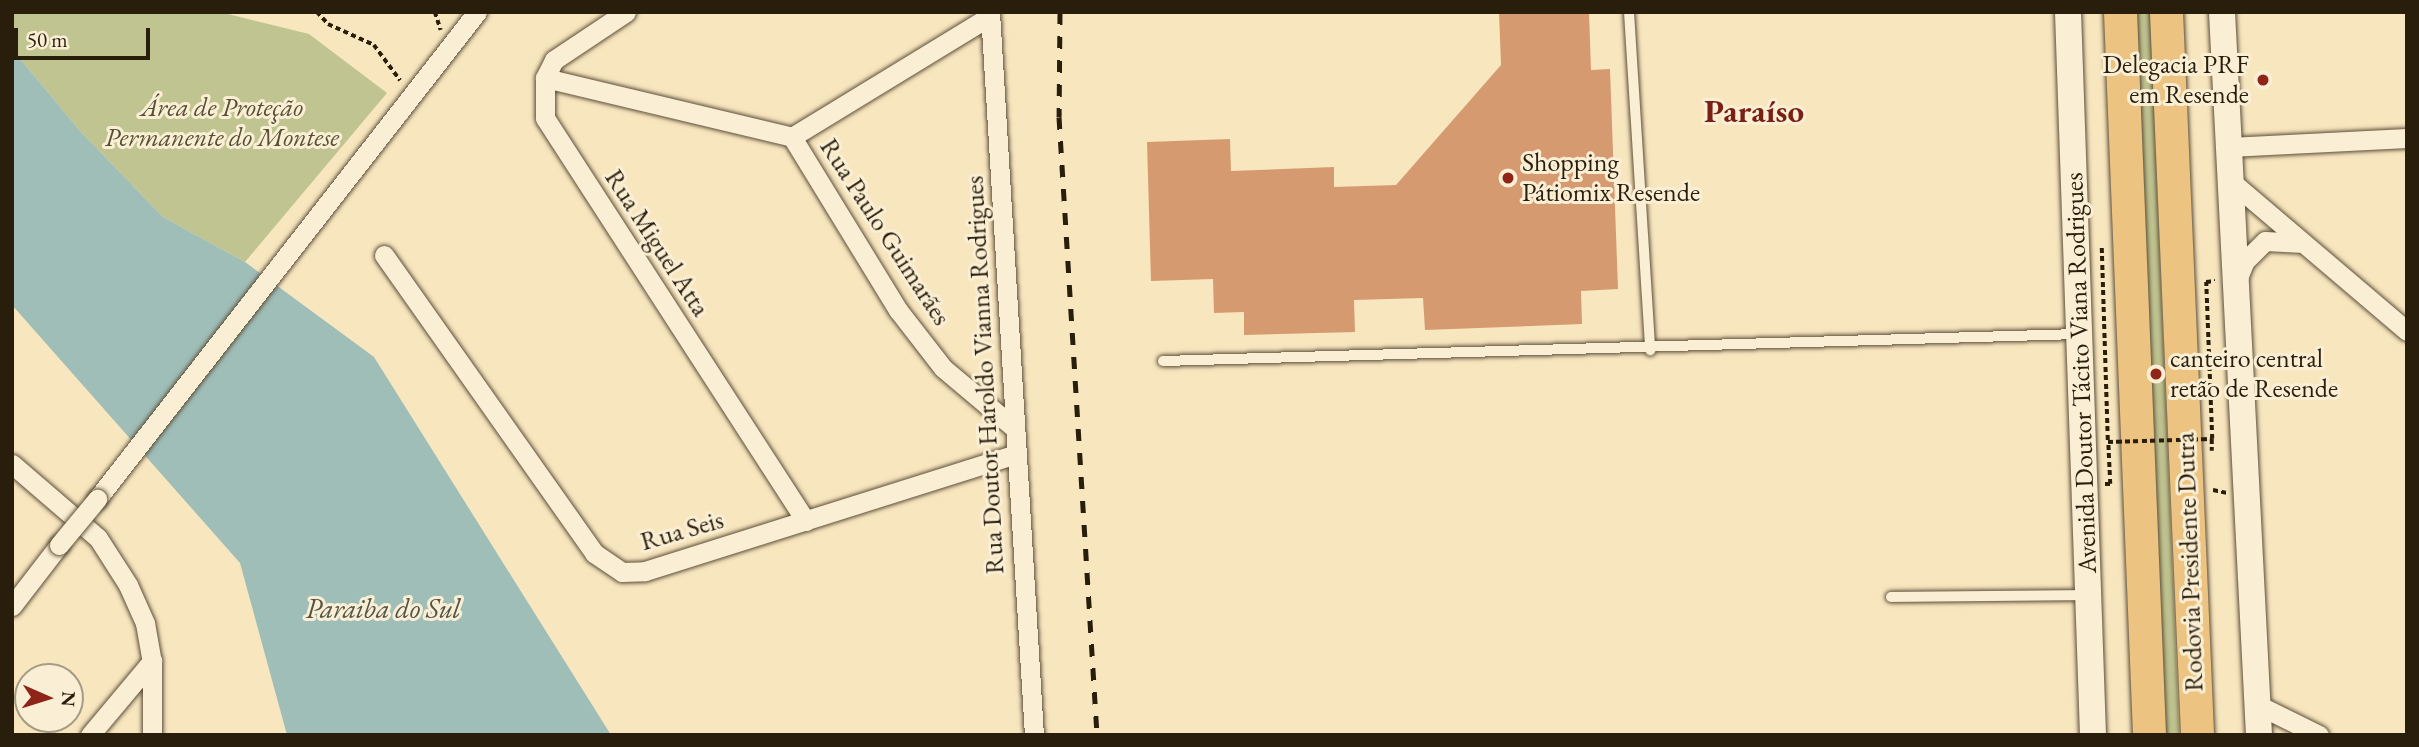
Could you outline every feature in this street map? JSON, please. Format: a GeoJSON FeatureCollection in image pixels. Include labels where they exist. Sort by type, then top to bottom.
{"type":"FeatureCollection","features":[{"type":"Feature","properties":{"kind":"highway","name":"Rodovia Presidente Dutra"},"geometry":{"type":"LineString","coordinates":[[2120,12],[2149,735]]}},
{"type":"Feature","properties":{"kind":"highway","name":"Rodovia Presidente Dutra"},"geometry":{"type":"LineString","coordinates":[[2166,12],[2197,735]]}},
{"type":"Feature","properties":{"kind":"main road","name":"Avenida Doutor Tácito Viana Rodrigues"},"geometry":{"type":"LineString","coordinates":[[2068,12],[2093,735]]}},
{"type":"Feature","properties":{"kind":"main road"},"geometry":{"type":"LineString","coordinates":[[2222,12],[2238,278],[2259,735]]}},
{"type":"Feature","properties":{"kind":"street"},"geometry":{"type":"LineString","coordinates":[[12,606],[477,12]]}},
{"type":"Feature","properties":{"kind":"street"},"geometry":{"type":"LineString","coordinates":[[626,12],[566,50],[545,78],[792,137]]}},
{"type":"Feature","properties":{"kind":"street","name":"Rua Paulo Guimarães"},"geometry":{"type":"LineString","coordinates":[[990,14],[792,137],[898,310],[943,368],[1012,426]]}},
{"type":"Feature","properties":{"kind":"street","name":"Rua Doutor Haroldo Vianna Rodrigues"},"geometry":{"type":"LineString","coordinates":[[990,14],[1012,426],[1034,735]]}},
{"type":"Feature","properties":{"kind":"street","name":"Rua Miguel Atta"},"geometry":{"type":"LineString","coordinates":[[545,78],[545,118],[806,521]]}},
{"type":"Feature","properties":{"kind":"street"},"geometry":{"type":"LineString","coordinates":[[2229,147],[2407,138]]}},
{"type":"Feature","properties":{"kind":"street"},"geometry":{"type":"LineString","coordinates":[[2233,183],[2407,331]]}},
{"type":"Feature","properties":{"kind":"street"},"geometry":{"type":"LineString","coordinates":[[2238,278],[2245,261],[2265,241],[2282,238],[2304,245]]}},
{"type":"Feature","properties":{"kind":"street","name":"Rua Seis"},"geometry":{"type":"LineString","coordinates":[[384,255],[610,568],[645,571],[1015,454]]}},
{"type":"Feature","properties":{"kind":"street"},"geometry":{"type":"LineString","coordinates":[[12,464],[98,538],[145,622],[152,661],[152,735]]}},
{"type":"Feature","properties":{"kind":"street"},"geometry":{"type":"LineString","coordinates":[[94,734],[152,661]]}},
{"type":"Feature","properties":{"kind":"street"},"geometry":{"type":"LineString","coordinates":[[2258,705],[2319,735]]}},
{"type":"Feature","properties":{"kind":"lane"},"geometry":{"type":"LineString","coordinates":[[1629,12],[1650,351]]}},
{"type":"Feature","properties":{"kind":"lane"},"geometry":{"type":"LineString","coordinates":[[1163,361],[1650,351],[2080,334]]}},
{"type":"Feature","properties":{"kind":"lane"},"geometry":{"type":"LineString","coordinates":[[1891,597],[2088,595]]}},
{"type":"Feature","properties":{"kind":"path"},"geometry":{"type":"LineString","coordinates":[[317,12],[328,24],[374,44],[411,95]]}},
{"type":"Feature","properties":{"kind":"path"},"geometry":{"type":"LineString","coordinates":[[2102,247],[2108,442],[2212,439]]}},
{"type":"Feature","properties":{"kind":"path"},"geometry":{"type":"LineString","coordinates":[[2206,282],[2213,466]]}},
{"type":"Feature","properties":{"kind":"path"},"geometry":{"type":"LineString","coordinates":[[2213,479],[2213,493],[2247,492]]}},
{"type":"Feature","properties":{"kind":"green space","name":"Área de Proteção Permanente do Montese"},"geometry":{"type":"Polygon","coordinates":[[[12,12],[220,12],[309,34],[387,93],[245,262],[163,217],[80,131],[12,49],[12,12]]]}},
{"type":"Feature","properties":{"kind":"green space","name":"canteiro central retão de Resende"},"geometry":{"type":"Polygon","coordinates":[[[2133,12],[2150,12],[2179,735],[2162,735],[2133,12]]]}},
{"type":"Feature","properties":{"kind":"water","name":"Paraiba do Sul"},"geometry":{"type":"Polygon","coordinates":[[[12,49],[80,131],[163,217],[245,262],[374,357],[611,735],[287,735],[240,563],[12,305],[12,49]]]}},
{"type":"Feature","properties":{"kind":"building","name":"Shopping Pátiomix Resende"},"geometry":{"type":"Polygon","coordinates":[[[1499,12],[1589,12],[1591,70],[1610,69],[1618,289],[1581,291],[1582,324],[1425,330],[1423,298],[1354,300],[1355,332],[1244,335],[1244,312],[1214,313],[1213,279],[1151,281],[1147,142],[1230,139],[1231,171],[1334,167],[1334,187],[1396,185],[1501,65],[1499,12]]]}},
{"type":"Feature","properties":{"kind":"railway"},"geometry":{"type":"LineString","coordinates":[[1060,12],[1059,117],[1097,735]]}},
{"type":"Feature","properties":{"kind":"place","name":"Delegacia PRF em Resende"},"geometry":{"type":"Point","coordinates":[2263,80]}},
{"type":"Feature","properties":{"kind":"place","name":"Shopping Pátiomix Resende"},"geometry":{"type":"Point","coordinates":[1508,178]}},
{"type":"Feature","properties":{"kind":"place","name":"canteiro central retão de Resende"},"geometry":{"type":"Point","coordinates":[2156,374]}},
{"type":"Feature","properties":{"kind":"district","name":"Paraíso"},"geometry":{"type":"Point","coordinates":[1754,111]}}]}
